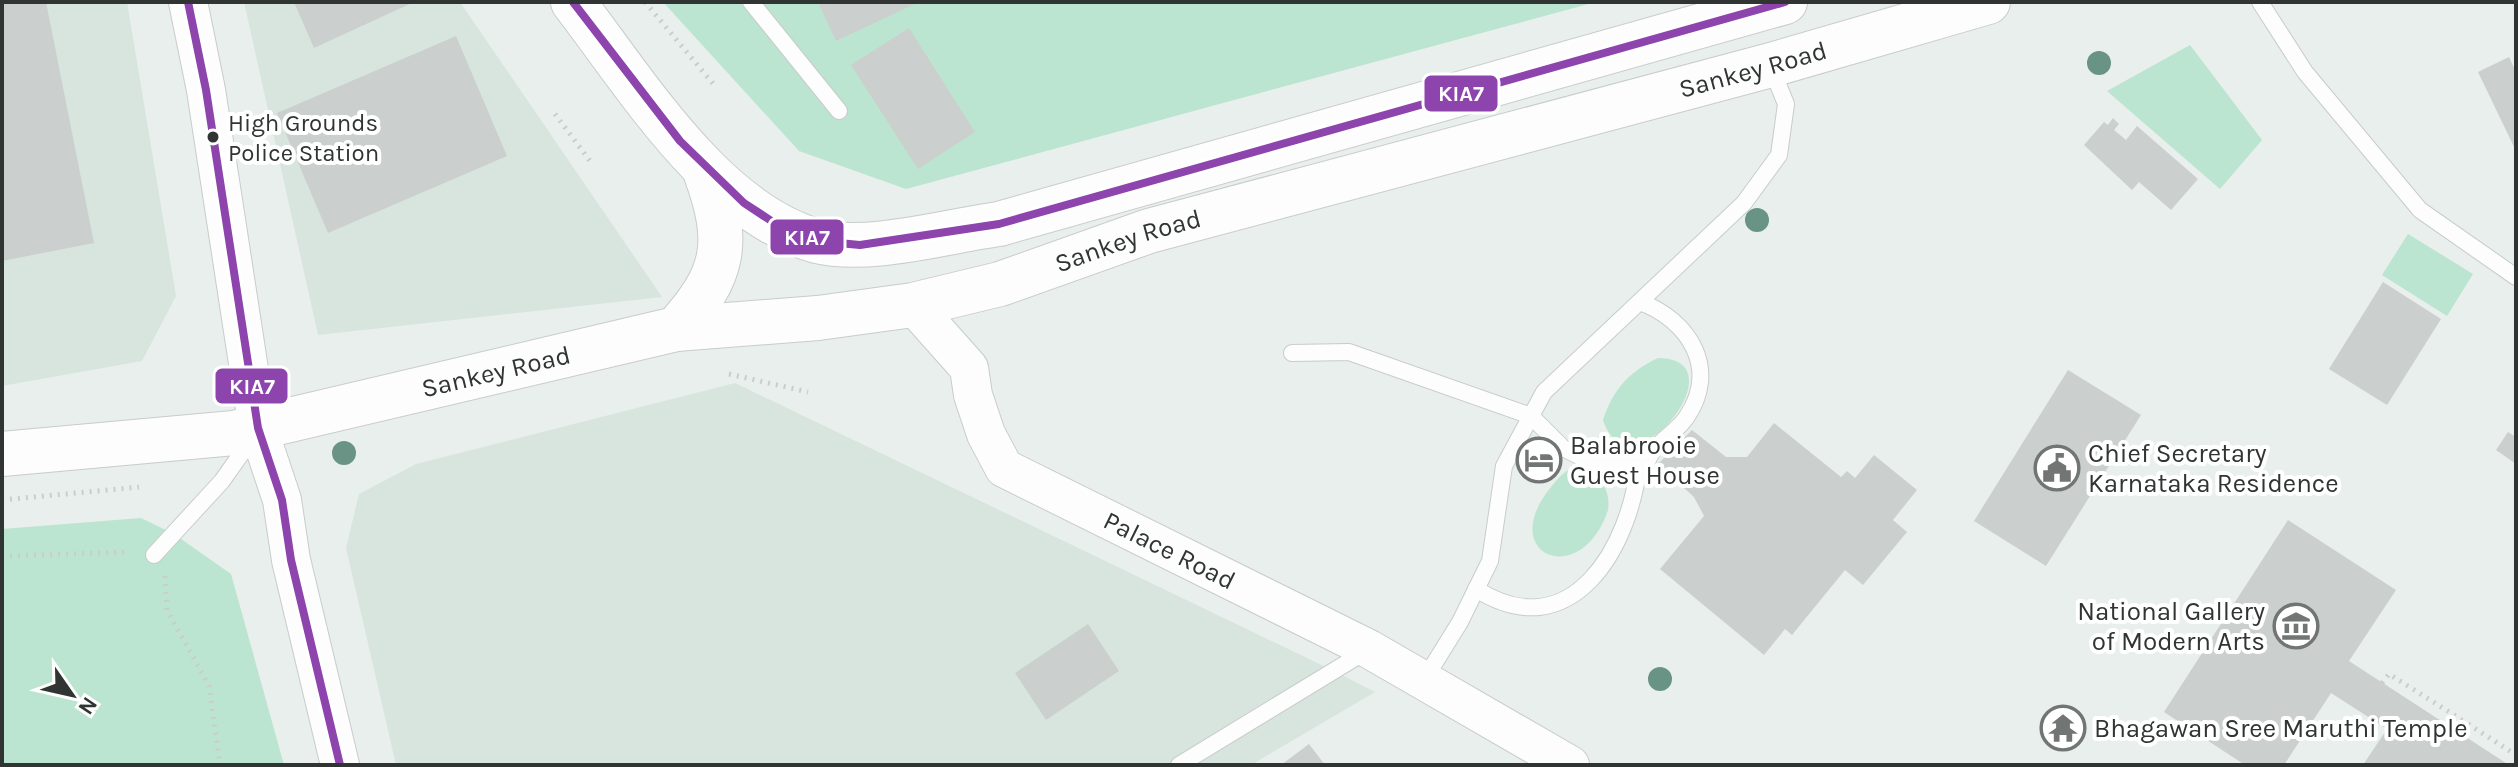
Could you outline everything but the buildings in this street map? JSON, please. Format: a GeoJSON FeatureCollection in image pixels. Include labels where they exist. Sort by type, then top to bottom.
{"type":"FeatureCollection","features":[{"type":"Feature","properties":{"kind":"main road"},"geometry":{"type":"LineString","coordinates":[[573,2],[706,174],[721,215],[720,256],[704,298],[676,329]]}},
{"type":"Feature","properties":{"kind":"main road","name":"Sankey Road"},"geometry":{"type":"LineString","coordinates":[[706,174],[771,220],[818,241],[868,243],[999,224],[1785,2]]}},
{"type":"Feature","properties":{"kind":"main road","name":"Sankey Road"},"geometry":{"type":"LineString","coordinates":[[2,454],[207,437],[258,428],[676,329],[818,318],[913,305],[1000,284],[1149,231],[1771,65],[1988,2]]}},
{"type":"Feature","properties":{"kind":"main road","name":"Palace Road"},"geometry":{"type":"LineString","coordinates":[[868,243],[913,305]]}},
{"type":"Feature","properties":{"kind":"street"},"geometry":{"type":"LineString","coordinates":[[188,2],[206,90],[258,428],[282,500],[291,560],[340,765]]}},
{"type":"Feature","properties":{"kind":"street","name":"Palace Road"},"geometry":{"type":"LineString","coordinates":[[913,305],[969,368],[973,395],[986,434],[1004,468],[1369,649],[1570,765]]}},
{"type":"Feature","properties":{"kind":"lane"},"geometry":{"type":"LineString","coordinates":[[751,2],[839,111]]}},
{"type":"Feature","properties":{"kind":"lane"},"geometry":{"type":"LineString","coordinates":[[2260,2],[2305,72],[2420,210],[2516,277]]}},
{"type":"Feature","properties":{"kind":"lane"},"geometry":{"type":"LineString","coordinates":[[1424,680],[1490,561],[1504,466],[1544,392],[1744,203],[1779,155],[1786,104],[1771,65]]}},
{"type":"Feature","properties":{"kind":"lane"},"geometry":{"type":"LineString","coordinates":[[1292,353],[1349,352],[1531,416],[1554,441],[1583,458],[1622,464],[1647,463],[1649,454],[1686,418],[1696,398],[1701,360],[1694,344],[1677,324],[1656,308],[1640,302]]}},
{"type":"Feature","properties":{"kind":"lane"},"geometry":{"type":"LineString","coordinates":[[154,555],[222,481],[258,428]]}},
{"type":"Feature","properties":{"kind":"lane"},"geometry":{"type":"LineString","coordinates":[[1476,589],[1509,606],[1527,608],[1546,607],[1581,591],[1598,572],[1624,526],[1637,484],[1639,462]]}},
{"type":"Feature","properties":{"kind":"lane"},"geometry":{"type":"LineString","coordinates":[[1179,765],[1369,649]]}},
{"type":"Feature","properties":{"kind":"path"},"geometry":{"type":"LineString","coordinates":[[645,2],[715,86]]}},
{"type":"Feature","properties":{"kind":"path"},"geometry":{"type":"LineString","coordinates":[[555,114],[590,161]]}},
{"type":"Feature","properties":{"kind":"path"},"geometry":{"type":"LineString","coordinates":[[729,374],[808,392]]}},
{"type":"Feature","properties":{"kind":"path"},"geometry":{"type":"LineString","coordinates":[[2,500],[139,487]]}},
{"type":"Feature","properties":{"kind":"path"},"geometry":{"type":"LineString","coordinates":[[2,556],[131,551],[154,555],[165,573],[167,610],[209,686],[220,765]]}},
{"type":"Feature","properties":{"kind":"path"},"geometry":{"type":"LineString","coordinates":[[2382,683],[2389,674],[2516,755]]}},
{"type":"Feature","properties":{"kind":"path"},"geometry":{"type":"LineString","coordinates":[[2458,732],[2465,722]]}},
{"type":"Feature","properties":{"kind":"shaded area"},"geometry":{"type":"Polygon","coordinates":[[[2,2],[127,2],[176,296],[142,361],[2,386],[2,2]]]}},
{"type":"Feature","properties":{"kind":"shaded area"},"geometry":{"type":"Polygon","coordinates":[[[244,2],[460,2],[662,297],[318,335],[244,2]]]}},
{"type":"Feature","properties":{"kind":"shaded area"},"geometry":{"type":"Polygon","coordinates":[[[735,383],[1375,692],[1251,765],[396,765],[346,548],[359,494],[416,464],[735,383]]]}},
{"type":"Feature","properties":{"kind":"green space"},"geometry":{"type":"Polygon","coordinates":[[[663,2],[1596,2],[906,189],[799,151],[663,2]]]}},
{"type":"Feature","properties":{"kind":"green space"},"geometry":{"type":"Polygon","coordinates":[[[2190,45],[2262,140],[2220,189],[2107,91],[2190,45]]]}},
{"type":"Feature","properties":{"kind":"green space"},"geometry":{"type":"Polygon","coordinates":[[[2408,234],[2473,274],[2447,316],[2382,275],[2408,234]]]}},
{"type":"Feature","properties":{"kind":"green space"},"geometry":{"type":"Polygon","coordinates":[[[1658,358],[1681,364],[1689,379],[1685,399],[1672,419],[1654,436],[1635,444],[1616,440],[1603,420],[1612,399],[1631,375],[1658,358]]]}},
{"type":"Feature","properties":{"kind":"green space"},"geometry":{"type":"Polygon","coordinates":[[[1581,467],[1594,474],[1603,484],[1608,496],[1608,510],[1596,535],[1580,550],[1563,556],[1548,554],[1537,546],[1532,531],[1536,511],[1561,476],[1581,467]]]}},
{"type":"Feature","properties":{"kind":"green space"},"geometry":{"type":"Polygon","coordinates":[[[141,518],[174,534],[231,574],[284,765],[2,765],[2,529],[141,518]]]}},
{"type":"Feature","properties":{"kind":"transit line","name":"KIA7"},"geometry":{"type":"LineString","coordinates":[[188,2],[206,90],[258,428],[282,500],[291,560],[340,765]]}},
{"type":"Feature","properties":{"kind":"transit line","name":"KIA7"},"geometry":{"type":"LineString","coordinates":[[573,2],[680,141],[744,203],[779,226],[817,241],[860,245],[999,224],[1785,2]]}},
{"type":"Feature","properties":{"kind":"place","name":"High Grounds Police Station"},"geometry":{"type":"Point","coordinates":[213,137]}},
{"type":"Feature","properties":{"kind":"place","name":"Balabrooie Guest House"},"geometry":{"type":"Point","coordinates":[1539,460]}},
{"type":"Feature","properties":{"kind":"place","name":"Chief Secretary Karnataka Residence"},"geometry":{"type":"Point","coordinates":[2057,468]}},
{"type":"Feature","properties":{"kind":"place","name":"National Gallery of Modern Arts"},"geometry":{"type":"Point","coordinates":[2296,626]}},
{"type":"Feature","properties":{"kind":"place","name":"Bhagawan Sree Maruthi Temple"},"geometry":{"type":"Point","coordinates":[2063,728]}}]}
